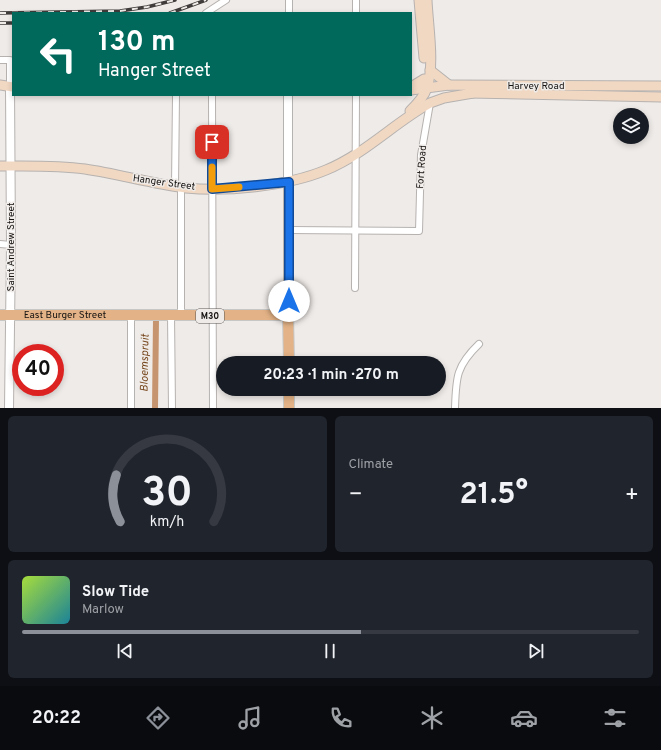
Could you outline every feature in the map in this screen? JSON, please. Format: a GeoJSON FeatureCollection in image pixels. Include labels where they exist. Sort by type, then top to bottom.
{"type":"FeatureCollection","features":[{"type":"Feature","properties":{"kind":"main road"},"geometry":{"type":"LineString","coordinates":[[420,0],[424,79],[427,89]]}},
{"type":"Feature","properties":{"kind":"main road"},"geometry":{"type":"LineString","coordinates":[[392,128],[418,103],[427,89],[430,70],[427,0]]}},
{"type":"Feature","properties":{"kind":"main road"},"geometry":{"type":"LineString","coordinates":[[430,70],[449,85]]}},
{"type":"Feature","properties":{"kind":"main road"},"geometry":{"type":"LineString","coordinates":[[412,86],[424,79]]}},
{"type":"Feature","properties":{"kind":"main road"},"geometry":{"type":"LineString","coordinates":[[0,85],[11,87]]}},
{"type":"Feature","properties":{"kind":"main road","name":"Harvey Road"},"geometry":{"type":"LineString","coordinates":[[412,90],[449,85],[661,86]]}},
{"type":"Feature","properties":{"kind":"main road"},"geometry":{"type":"LineString","coordinates":[[647,86],[647,96]]}},
{"type":"Feature","properties":{"kind":"main road"},"geometry":{"type":"LineString","coordinates":[[427,89],[447,93],[473,93]]}},
{"type":"Feature","properties":{"kind":"main road","name":"Harvey Road"},"geometry":{"type":"LineString","coordinates":[[473,93],[661,96]]}},
{"type":"Feature","properties":{"kind":"main road","name":"Hanger Street"},"geometry":{"type":"LineString","coordinates":[[0,166],[68,167],[86,169],[178,187],[212,189],[289,182],[326,170],[356,155],[392,128],[430,103],[444,98],[473,93]]}},
{"type":"Feature","properties":{"kind":"main road","name":"East Burger Street"},"geometry":{"type":"LineString","coordinates":[[5,315],[131,316]]}},
{"type":"Feature","properties":{"kind":"main road"},"geometry":{"type":"LineString","coordinates":[[288,315],[289,356]]}},
{"type":"Feature","properties":{"kind":"main road","name":"M30"},"geometry":{"type":"LineString","coordinates":[[131,316],[288,315]]}},
{"type":"Feature","properties":{"kind":"main road"},"geometry":{"type":"LineString","coordinates":[[289,396],[289,408]]}},
{"type":"Feature","properties":{"kind":"street"},"geometry":{"type":"LineString","coordinates":[[208,12],[226,0]]}},
{"type":"Feature","properties":{"kind":"street"},"geometry":{"type":"LineString","coordinates":[[289,0],[289,12]]}},
{"type":"Feature","properties":{"kind":"street"},"geometry":{"type":"LineString","coordinates":[[356,0],[356,12]]}},
{"type":"Feature","properties":{"kind":"street"},"geometry":{"type":"LineString","coordinates":[[0,60],[10,60],[11,87]]}},
{"type":"Feature","properties":{"kind":"street","name":"Saint Andrew Street"},"geometry":{"type":"LineString","coordinates":[[9,408],[5,315],[11,245],[11,87]]}},
{"type":"Feature","properties":{"kind":"street"},"geometry":{"type":"LineString","coordinates":[[172,408],[176,315],[178,187],[176,96]]}},
{"type":"Feature","properties":{"kind":"street"},"geometry":{"type":"LineString","coordinates":[[212,96],[213,408]]}},
{"type":"Feature","properties":{"kind":"street"},"geometry":{"type":"LineString","coordinates":[[288,96],[288,315]]}},
{"type":"Feature","properties":{"kind":"street"},"geometry":{"type":"LineString","coordinates":[[355,288],[356,96]]}},
{"type":"Feature","properties":{"kind":"street","name":"Fort Road"},"geometry":{"type":"LineString","coordinates":[[355,230],[420,231],[421,155],[430,103]]}},
{"type":"Feature","properties":{"kind":"street"},"geometry":{"type":"LineString","coordinates":[[289,230],[355,230]]}},
{"type":"Feature","properties":{"kind":"street"},"geometry":{"type":"LineString","coordinates":[[0,244],[11,245]]}},
{"type":"Feature","properties":{"kind":"street"},"geometry":{"type":"LineString","coordinates":[[131,316],[131,408]]}},
{"type":"Feature","properties":{"kind":"street"},"geometry":{"type":"LineString","coordinates":[[456,408],[457,373],[466,357],[478,344]]}},
{"type":"Feature","properties":{"kind":"waterway","name":"Bloemspruit"},"geometry":{"type":"LineString","coordinates":[[155,408],[156,319]]}},
{"type":"Feature","properties":{"kind":"railway"},"geometry":{"type":"LineString","coordinates":[[60,12],[120,11],[147,7],[175,0]]}},
{"type":"Feature","properties":{"kind":"railway"},"geometry":{"type":"LineString","coordinates":[[173,12],[206,0]]}},
{"type":"Feature","properties":{"kind":"railway"},"geometry":{"type":"LineString","coordinates":[[0,13],[12,13]]}},
{"type":"Feature","properties":{"kind":"railway"},"geometry":{"type":"LineString","coordinates":[[0,23],[12,23]]}},
{"type":"Feature","properties":{"kind":"slow traffic"},"geometry":{"type":"LineString","coordinates":[[212,167],[212,189],[239,187]]}},
{"type":"Feature","properties":{"kind":"route"},"geometry":{"type":"LineString","coordinates":[[212,142],[212,189],[289,182],[289,301]]}}]}
